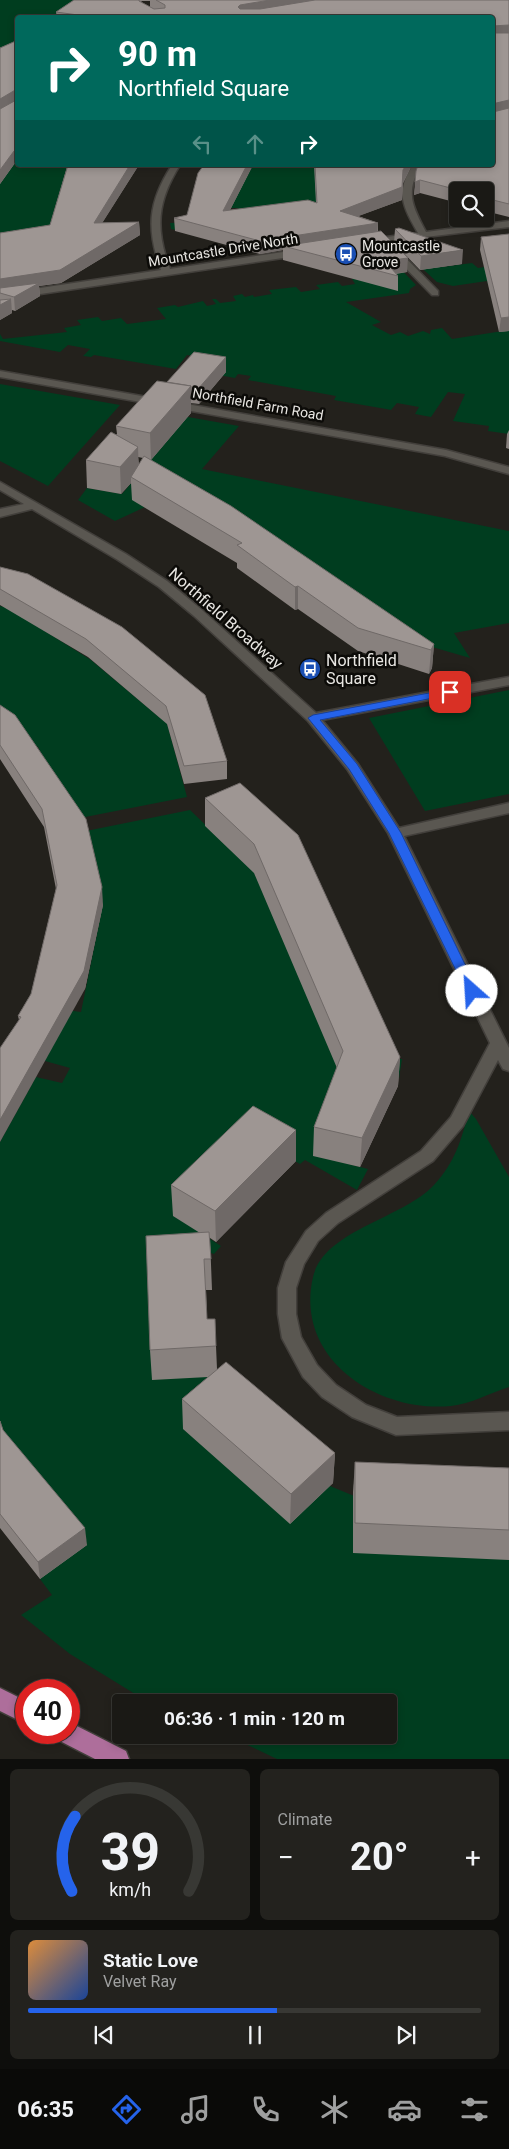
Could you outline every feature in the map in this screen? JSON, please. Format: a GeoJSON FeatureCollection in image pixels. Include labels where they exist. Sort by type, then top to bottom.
{"type":"FeatureCollection","features":[{"type":"Feature","properties":{"kind":"main road"},"geometry":{"type":"LineString","coordinates":[[0,1699],[15,1706]]}},
{"type":"Feature","properties":{"kind":"main road"},"geometry":{"type":"LineString","coordinates":[[80,1739],[118,1759]]}},
{"type":"Feature","properties":{"kind":"street"},"geometry":{"type":"LineString","coordinates":[[167,273],[157,247],[155,219],[162,189],[175,167]]}},
{"type":"Feature","properties":{"kind":"street"},"geometry":{"type":"LineString","coordinates":[[416,167],[409,178],[406,197],[408,207],[423,234]]}},
{"type":"Feature","properties":{"kind":"street"},"geometry":{"type":"LineString","coordinates":[[363,243],[509,224]]}},
{"type":"Feature","properties":{"kind":"street"},"geometry":{"type":"LineString","coordinates":[[383,240],[435,293]]}},
{"type":"Feature","properties":{"kind":"street","name":"Mountcastle Drive North"},"geometry":{"type":"LineString","coordinates":[[0,297],[314,250]]}},
{"type":"Feature","properties":{"kind":"street","name":"Northfield Farm Road"},"geometry":{"type":"LineString","coordinates":[[0,374],[446,453],[509,471]]}},
{"type":"Feature","properties":{"kind":"street","name":"Northfield Broadway"},"geometry":{"type":"LineString","coordinates":[[0,485],[122,557],[163,584],[198,613],[313,718],[353,767],[395,833],[509,1064]]}},
{"type":"Feature","properties":{"kind":"street"},"geometry":{"type":"LineString","coordinates":[[0,513],[34,505]]}},
{"type":"Feature","properties":{"kind":"street"},"geometry":{"type":"LineString","coordinates":[[313,718],[509,681]]}},
{"type":"Feature","properties":{"kind":"street"},"geometry":{"type":"LineString","coordinates":[[395,833],[509,808]]}},
{"type":"Feature","properties":{"kind":"street"},"geometry":{"type":"LineString","coordinates":[[498,1044],[457,1121],[427,1156],[332,1218],[312,1236],[295,1262],[287,1288],[287,1314],[292,1338],[310,1370],[329,1391],[360,1412],[396,1426],[509,1421]]}},
{"type":"Feature","properties":{"kind":"green space"},"geometry":{"type":"Polygon","coordinates":[[[0,0],[96,0],[84,15],[15,15],[15,58],[0,68],[0,0]]]}},
{"type":"Feature","properties":{"kind":"green space"},"geometry":{"type":"Polygon","coordinates":[[[15,160],[15,167],[76,167],[68,218],[0,245],[0,167],[15,160]]]}},
{"type":"Feature","properties":{"kind":"green space"},"geometry":{"type":"Polygon","coordinates":[[[244,167],[352,167],[347,201],[194,234],[171,229],[170,223],[226,221],[237,218],[238,208],[228,208],[244,167]]]}},
{"type":"Feature","properties":{"kind":"green space"},"geometry":{"type":"Polygon","coordinates":[[[413,260],[442,267],[472,263],[478,268],[492,266],[488,284],[487,281],[453,286],[437,282],[413,260]]]}},
{"type":"Feature","properties":{"kind":"green space"},"geometry":{"type":"Polygon","coordinates":[[[395,263],[416,285],[410,289],[409,293],[346,302],[381,322],[372,325],[391,335],[400,332],[408,336],[423,331],[430,334],[431,330],[442,328],[452,339],[509,330],[509,434],[488,431],[489,426],[453,421],[465,394],[448,392],[431,417],[415,414],[419,407],[397,403],[391,410],[334,400],[336,396],[248,380],[251,376],[238,374],[235,378],[213,374],[200,357],[187,355],[176,369],[94,355],[91,357],[83,356],[90,349],[68,345],[60,352],[0,341],[0,334],[3,339],[67,332],[64,328],[81,325],[77,320],[98,317],[102,321],[121,318],[127,324],[166,319],[157,308],[175,305],[178,307],[203,301],[207,306],[216,304],[212,299],[216,299],[220,303],[236,301],[233,296],[242,294],[245,297],[253,295],[254,297],[272,294],[269,290],[296,287],[301,292],[320,289],[316,285],[338,282],[342,286],[355,284],[352,279],[368,277],[395,263]]]}},
{"type":"Feature","properties":{"kind":"green space"},"geometry":{"type":"Polygon","coordinates":[[[0,384],[120,405],[48,486],[0,461],[0,384]]]}},
{"type":"Feature","properties":{"kind":"green space"},"geometry":{"type":"Polygon","coordinates":[[[154,411],[239,426],[202,469],[509,531],[509,623],[454,633],[470,658],[370,629],[173,494],[115,521],[78,500],[87,488],[122,494],[144,468],[152,454],[156,454],[177,429],[154,411]]]}},
{"type":"Feature","properties":{"kind":"green space"},"geometry":{"type":"Polygon","coordinates":[[[0,606],[8,608],[91,660],[159,717],[165,716],[187,797],[75,819],[38,747],[0,721],[0,606]]]}},
{"type":"Feature","properties":{"kind":"green space"},"geometry":{"type":"Polygon","coordinates":[[[509,690],[509,794],[425,811],[369,718],[509,690]]]}},
{"type":"Feature","properties":{"kind":"green space"},"geometry":{"type":"Polygon","coordinates":[[[190,810],[276,893],[386,1059],[402,1059],[399,1078],[347,1066],[313,1155],[368,1169],[357,1190],[305,1160],[300,1164],[253,1137],[173,1215],[221,1246],[214,1254],[211,1253],[210,1263],[148,1267],[213,1376],[330,1486],[509,1560],[509,1759],[277,1759],[246,1744],[397,1744],[397,1694],[135,1694],[70,1654],[21,1615],[52,1595],[40,1579],[0,1431],[0,1142],[36,1077],[62,1083],[70,1068],[45,1061],[36,1006],[81,1012],[101,914],[86,831],[190,810]]]}},
{"type":"Feature","properties":{"kind":"green space"},"geometry":{"type":"Polygon","coordinates":[[[469,1111],[476,1119],[509,1177],[509,1387],[458,1405],[423,1406],[396,1400],[370,1390],[348,1375],[329,1356],[316,1333],[310,1306],[313,1277],[320,1261],[332,1248],[348,1236],[420,1197],[434,1185],[447,1168],[456,1151],[469,1111]]]}},
{"type":"Feature","properties":{"kind":"building"},"geometry":{"type":"Polygon","coordinates":[[[74,0],[139,0],[154,9],[165,8],[165,5],[156,0],[270,0],[240,5],[238,7],[240,9],[260,9],[315,0],[509,0],[509,25],[495,26],[495,15],[78,15],[56,12],[74,0]]]}},
{"type":"Feature","properties":{"kind":"building"},"geometry":{"type":"Polygon","coordinates":[[[495,33],[509,33],[509,100],[495,103],[495,33]]]}},
{"type":"Feature","properties":{"kind":"building"},"geometry":{"type":"Polygon","coordinates":[[[15,41],[15,90],[0,99],[0,48],[15,41]]]}},
{"type":"Feature","properties":{"kind":"building"},"geometry":{"type":"Polygon","coordinates":[[[15,101],[15,151],[0,170],[0,109],[15,101]]]}},
{"type":"Feature","properties":{"kind":"building"},"geometry":{"type":"Polygon","coordinates":[[[509,108],[509,204],[494,200],[494,182],[449,182],[449,188],[420,180],[415,182],[417,167],[495,167],[495,112],[509,108]]]}},
{"type":"Feature","properties":{"kind":"building"},"geometry":{"type":"Polygon","coordinates":[[[67,167],[129,167],[94,223],[139,222],[60,270],[0,279],[0,233],[50,225],[67,167]]]}},
{"type":"Feature","properties":{"kind":"building"},"geometry":{"type":"Polygon","coordinates":[[[202,167],[246,167],[223,211],[308,200],[317,203],[315,167],[405,167],[402,187],[340,211],[378,223],[260,241],[174,218],[187,215],[198,173],[202,167]]]}},
{"type":"Feature","properties":{"kind":"building"},"geometry":{"type":"Polygon","coordinates":[[[399,228],[463,250],[421,256],[395,229],[399,228]]]}},
{"type":"Feature","properties":{"kind":"building"},"geometry":{"type":"Polygon","coordinates":[[[381,231],[408,258],[385,261],[398,276],[283,246],[381,231]]]}},
{"type":"Feature","properties":{"kind":"building"},"geometry":{"type":"Polygon","coordinates":[[[509,234],[509,317],[501,318],[481,237],[509,234]]]}},
{"type":"Feature","properties":{"kind":"building"},"geometry":{"type":"Polygon","coordinates":[[[39,283],[14,297],[0,293],[0,288],[39,283]]]}},
{"type":"Feature","properties":{"kind":"building"},"geometry":{"type":"Polygon","coordinates":[[[11,299],[0,305],[0,300],[11,299]]]}},
{"type":"Feature","properties":{"kind":"building"},"geometry":{"type":"Polygon","coordinates":[[[194,352],[226,357],[198,389],[167,382],[194,352]]]}},
{"type":"Feature","properties":{"kind":"building"},"geometry":{"type":"Polygon","coordinates":[[[157,381],[191,386],[150,433],[116,426],[157,381]]]}},
{"type":"Feature","properties":{"kind":"building"},"geometry":{"type":"Polygon","coordinates":[[[111,432],[138,447],[120,467],[86,460],[111,432]]]}},
{"type":"Feature","properties":{"kind":"building"},"geometry":{"type":"Polygon","coordinates":[[[144,456],[231,506],[434,644],[431,650],[358,628],[298,586],[295,587],[237,545],[242,543],[131,477],[144,456]]]}},
{"type":"Feature","properties":{"kind":"building"},"geometry":{"type":"Polygon","coordinates":[[[0,567],[28,574],[122,627],[205,695],[227,761],[184,766],[166,706],[86,639],[0,589],[0,567]]]}},
{"type":"Feature","properties":{"kind":"building"},"geometry":{"type":"Polygon","coordinates":[[[0,705],[15,715],[86,819],[102,887],[84,971],[0,1120],[0,1048],[21,1017],[18,1016],[31,994],[57,885],[42,809],[0,745],[0,705]]]}},
{"type":"Feature","properties":{"kind":"building"},"geometry":{"type":"Polygon","coordinates":[[[240,783],[298,835],[400,1057],[362,1138],[314,1127],[343,1051],[254,844],[205,798],[240,783]]]}},
{"type":"Feature","properties":{"kind":"building"},"geometry":{"type":"Polygon","coordinates":[[[253,1106],[296,1130],[215,1211],[171,1185],[253,1106]]]}},
{"type":"Feature","properties":{"kind":"building"},"geometry":{"type":"Polygon","coordinates":[[[209,1232],[211,1259],[204,1259],[207,1319],[215,1319],[216,1346],[150,1350],[146,1236],[209,1232]]]}},
{"type":"Feature","properties":{"kind":"building"},"geometry":{"type":"Polygon","coordinates":[[[226,1362],[335,1453],[291,1494],[182,1399],[226,1362]]]}},
{"type":"Feature","properties":{"kind":"building"},"geometry":{"type":"Polygon","coordinates":[[[0,1421],[3,1430],[85,1528],[38,1562],[0,1514],[0,1421]]]}},
{"type":"Feature","properties":{"kind":"building"},"geometry":{"type":"Polygon","coordinates":[[[355,1462],[509,1468],[509,1530],[355,1523],[355,1462]]]}},
{"type":"Feature","properties":{"kind":"place","name":"Mountcastle Grove"},"geometry":{"type":"Point","coordinates":[346,254]}},
{"type":"Feature","properties":{"kind":"place","name":"Northfield Square"},"geometry":{"type":"Point","coordinates":[310,669]}},
{"type":"Feature","properties":{"kind":"route"},"geometry":{"type":"LineString","coordinates":[[450,692],[313,718],[353,767],[395,833],[472,991]]}}]}
